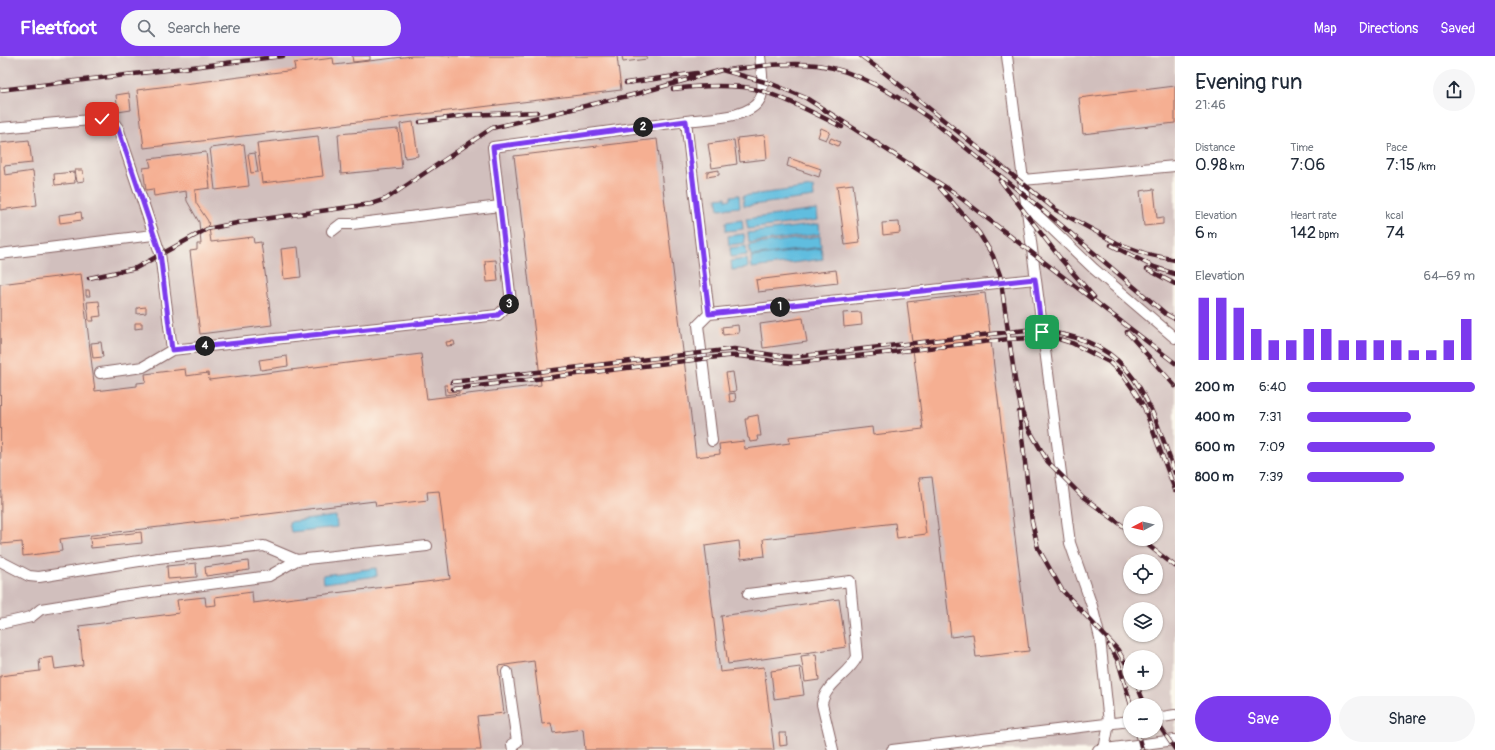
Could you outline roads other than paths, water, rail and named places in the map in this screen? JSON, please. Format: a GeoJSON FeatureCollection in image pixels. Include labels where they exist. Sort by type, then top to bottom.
{"type":"FeatureCollection","features":[{"type":"Feature","properties":{"kind":"lane"},"geometry":{"type":"LineString","coordinates":[[100,373],[144,367],[172,350],[498,315],[511,302],[493,147],[739,114],[752,110],[761,98],[760,56]]}},
{"type":"Feature","properties":{"kind":"lane"},"geometry":{"type":"LineString","coordinates":[[1007,56],[1070,543],[1096,619],[1104,668],[1109,723],[1101,750],[1175,740]]}},
{"type":"Feature","properties":{"kind":"lane"},"geometry":{"type":"LineString","coordinates":[[0,128],[102,119],[112,120],[118,128],[160,253],[172,350]]}},
{"type":"Feature","properties":{"kind":"lane"},"geometry":{"type":"LineString","coordinates":[[686,121],[709,314]]}},
{"type":"Feature","properties":{"kind":"lane"},"geometry":{"type":"LineString","coordinates":[[1023,180],[1175,166]]}},
{"type":"Feature","properties":{"kind":"lane"},"geometry":{"type":"LineString","coordinates":[[1027,205],[1094,269],[1175,338]]}},
{"type":"Feature","properties":{"kind":"lane"},"geometry":{"type":"LineString","coordinates":[[332,231],[340,224],[352,224],[500,206]]}},
{"type":"Feature","properties":{"kind":"lane"},"geometry":{"type":"LineString","coordinates":[[0,254],[153,235]]}},
{"type":"Feature","properties":{"kind":"lane"},"geometry":{"type":"LineString","coordinates":[[712,441],[698,325],[709,314],[1035,279]]}},
{"type":"Feature","properties":{"kind":"lane"},"geometry":{"type":"LineString","coordinates":[[0,561],[29,576],[39,577],[158,558],[264,546],[297,560]]}},
{"type":"Feature","properties":{"kind":"lane"},"geometry":{"type":"LineString","coordinates":[[0,624],[31,616],[41,609],[121,596],[269,576],[297,560],[427,546]]}},
{"type":"Feature","properties":{"kind":"lane"},"geometry":{"type":"LineString","coordinates":[[748,594],[850,581],[857,657],[854,664],[828,690],[823,697],[822,704],[833,750]]}},
{"type":"Feature","properties":{"kind":"lane"},"geometry":{"type":"LineString","coordinates":[[507,672],[517,742],[512,744],[513,750]]}},
{"type":"Feature","properties":{"kind":"lane"},"geometry":{"type":"LineString","coordinates":[[1163,717],[1175,715]]}},
{"type":"Feature","properties":{"kind":"lane"},"geometry":{"type":"LineString","coordinates":[[892,750],[1123,722]]}},
{"type":"Feature","properties":{"kind":"water"},"geometry":{"type":"Polygon","coordinates":[[[813,187],[814,197],[744,206],[743,196],[813,187]]]}},
{"type":"Feature","properties":{"kind":"water"},"geometry":{"type":"Polygon","coordinates":[[[739,195],[740,207],[719,209],[717,198],[726,197],[726,200],[731,199],[731,196],[739,195]]]}},
{"type":"Feature","properties":{"kind":"water"},"geometry":{"type":"Polygon","coordinates":[[[817,210],[818,220],[748,229],[746,219],[817,210]]]}},
{"type":"Feature","properties":{"kind":"water"},"geometry":{"type":"Polygon","coordinates":[[[742,220],[743,229],[726,231],[726,222],[742,220]]]}},
{"type":"Feature","properties":{"kind":"water"},"geometry":{"type":"Polygon","coordinates":[[[819,224],[820,234],[749,243],[748,233],[819,224]]]}},
{"type":"Feature","properties":{"kind":"water"},"geometry":{"type":"Polygon","coordinates":[[[744,234],[745,243],[729,245],[728,236],[744,234]]]}},
{"type":"Feature","properties":{"kind":"water"},"geometry":{"type":"Polygon","coordinates":[[[820,236],[821,247],[751,256],[749,245],[820,236]]]}},
{"type":"Feature","properties":{"kind":"water"},"geometry":{"type":"Polygon","coordinates":[[[746,246],[747,255],[731,257],[730,248],[746,246]]]}},
{"type":"Feature","properties":{"kind":"water"},"geometry":{"type":"Polygon","coordinates":[[[821,248],[823,259],[752,268],[751,257],[821,248]]]}},
{"type":"Feature","properties":{"kind":"water"},"geometry":{"type":"Polygon","coordinates":[[[747,259],[748,268],[732,270],[731,261],[747,259]]]}},
{"type":"Feature","properties":{"kind":"water"},"geometry":{"type":"Polygon","coordinates":[[[336,516],[337,527],[291,532],[289,522],[336,516]]]}},
{"type":"Feature","properties":{"kind":"water"},"geometry":{"type":"Polygon","coordinates":[[[376,568],[377,576],[324,583],[323,575],[376,568]]]}},
{"type":"Feature","properties":{"kind":"railway"},"geometry":{"type":"LineString","coordinates":[[0,90],[283,56]]}},
{"type":"Feature","properties":{"kind":"railway"},"geometry":{"type":"LineString","coordinates":[[861,56],[886,74],[1056,210],[1117,243],[1147,254],[1175,260]]}},
{"type":"Feature","properties":{"kind":"railway"},"geometry":{"type":"LineString","coordinates":[[728,70],[784,64],[817,65],[847,72],[890,92],[929,118],[1055,220],[1166,314],[1175,319]]}},
{"type":"Feature","properties":{"kind":"railway"},"geometry":{"type":"LineString","coordinates":[[89,278],[136,268],[207,229],[242,222],[371,204],[386,199],[492,128],[636,94],[722,70],[772,84],[806,98],[953,192],[1175,363]]}},
{"type":"Feature","properties":{"kind":"railway"},"geometry":{"type":"LineString","coordinates":[[626,83],[697,73]]}},
{"type":"Feature","properties":{"kind":"railway"},"geometry":{"type":"LineString","coordinates":[[673,89],[717,86],[754,89],[793,103],[842,127]]}},
{"type":"Feature","properties":{"kind":"railway"},"geometry":{"type":"LineString","coordinates":[[420,122],[469,115],[537,112]]}},
{"type":"Feature","properties":{"kind":"railway"},"geometry":{"type":"LineString","coordinates":[[1000,180],[1060,258],[1094,297]]}},
{"type":"Feature","properties":{"kind":"railway"},"geometry":{"type":"LineString","coordinates":[[940,188],[979,233],[993,256],[1000,275],[1015,380],[1022,412],[1030,431],[1048,462],[1083,497],[1123,526]]}},
{"type":"Feature","properties":{"kind":"railway"},"geometry":{"type":"LineString","coordinates":[[1111,245],[1154,267],[1175,274]]}},
{"type":"Feature","properties":{"kind":"railway"},"geometry":{"type":"LineString","coordinates":[[1147,269],[1175,284]]}},
{"type":"Feature","properties":{"kind":"railway"},"geometry":{"type":"LineString","coordinates":[[452,382],[734,349],[794,357],[1026,330],[1061,334],[1089,342],[1110,355],[1128,371],[1142,391],[1154,415],[1175,473]]}},
{"type":"Feature","properties":{"kind":"railway"},"geometry":{"type":"LineString","coordinates":[[1127,332],[1175,386]]}},
{"type":"Feature","properties":{"kind":"railway"},"geometry":{"type":"LineString","coordinates":[[453,389],[726,356],[743,356],[777,362],[794,363],[1009,339],[1052,337],[1072,343],[1109,362],[1123,375],[1144,407],[1175,490]]}},
{"type":"Feature","properties":{"kind":"railway"},"geometry":{"type":"LineString","coordinates":[[1019,412],[1032,522],[1038,548],[1062,590],[1118,650],[1123,659]]}},
{"type":"Feature","properties":{"kind":"railway"},"geometry":{"type":"LineString","coordinates":[[1149,546],[1175,566]]}},
{"type":"Feature","properties":{"kind":"railway"},"geometry":{"type":"LineString","coordinates":[[1109,645],[1118,661],[1129,698]]}},
{"type":"Feature","properties":{"kind":"railway"},"geometry":{"type":"LineString","coordinates":[[1139,690],[1142,698]]}},
{"type":"Feature","properties":{"kind":"railway"},"geometry":{"type":"LineString","coordinates":[[1163,731],[1175,749]]}},
{"type":"Feature","properties":{"kind":"railway"},"geometry":{"type":"LineString","coordinates":[[1139,738],[1142,750]]}}]}
